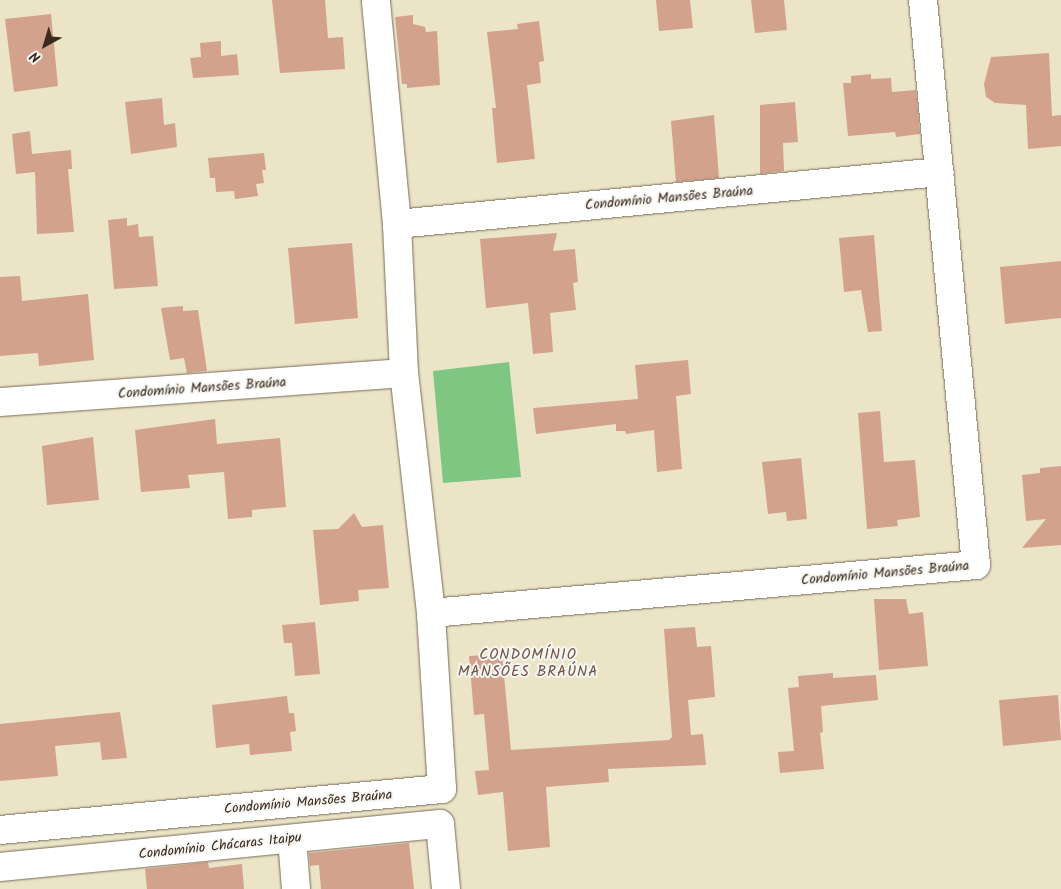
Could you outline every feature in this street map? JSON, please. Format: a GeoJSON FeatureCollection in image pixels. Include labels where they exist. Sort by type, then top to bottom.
{"type":"FeatureCollection","features":[{"type":"Feature","properties":{"kind":"street","name":"Condomínio Mansões Braúna"},"geometry":{"type":"LineString","coordinates":[[0,830],[442,789],[432,613],[404,373],[397,224],[376,0]]}},
{"type":"Feature","properties":{"kind":"street","name":"Condomínio Mansões Braúna"},"geometry":{"type":"LineString","coordinates":[[432,613],[976,565],[923,0]]}},
{"type":"Feature","properties":{"kind":"street","name":"Condomínio Mansões Braúna"},"geometry":{"type":"LineString","coordinates":[[397,224],[940,172]]}},
{"type":"Feature","properties":{"kind":"street","name":"Condomínio Mansões Braúna"},"geometry":{"type":"LineString","coordinates":[[0,402],[404,373]]}},
{"type":"Feature","properties":{"kind":"street","name":"Condomínio Chácaras Itaipu"},"geometry":{"type":"LineString","coordinates":[[13,874],[292,839],[440,824],[446,889]]}},
{"type":"Feature","properties":{"kind":"street"},"geometry":{"type":"LineString","coordinates":[[292,839],[296,889]]}},
{"type":"Feature","properties":{"kind":"green space"},"geometry":{"type":"Polygon","coordinates":[[[509,362],[521,477],[443,483],[433,371],[509,362]]]}},
{"type":"Feature","properties":{"kind":"building"},"geometry":{"type":"Polygon","coordinates":[[[272,0],[325,0],[328,38],[343,37],[345,69],[280,73],[272,0]]]}},
{"type":"Feature","properties":{"kind":"building"},"geometry":{"type":"Polygon","coordinates":[[[656,0],[690,0],[693,28],[659,31],[656,0]]]}},
{"type":"Feature","properties":{"kind":"building"},"geometry":{"type":"Polygon","coordinates":[[[751,0],[784,0],[787,30],[755,33],[751,0]]]}},
{"type":"Feature","properties":{"kind":"building"},"geometry":{"type":"Polygon","coordinates":[[[51,14],[58,86],[14,92],[5,19],[51,14]]]}},
{"type":"Feature","properties":{"kind":"building"},"geometry":{"type":"Polygon","coordinates":[[[413,15],[413,24],[425,27],[426,32],[437,31],[440,85],[407,88],[407,84],[402,84],[395,17],[413,15]]]}},
{"type":"Feature","properties":{"kind":"building"},"geometry":{"type":"Polygon","coordinates":[[[539,21],[544,61],[539,62],[541,83],[527,85],[535,159],[497,163],[492,108],[496,108],[487,32],[518,29],[517,24],[539,21]]]}},
{"type":"Feature","properties":{"kind":"building"},"geometry":{"type":"Polygon","coordinates":[[[221,41],[221,56],[237,54],[239,75],[193,78],[190,58],[201,57],[200,43],[221,41]]]}},
{"type":"Feature","properties":{"kind":"building"},"geometry":{"type":"Polygon","coordinates":[[[1049,53],[1052,116],[1061,115],[1061,146],[1028,149],[1026,105],[995,103],[986,97],[984,84],[991,57],[1049,53]]]}},
{"type":"Feature","properties":{"kind":"building"},"geometry":{"type":"Polygon","coordinates":[[[871,74],[871,79],[891,78],[892,92],[916,90],[920,134],[896,137],[895,132],[848,136],[843,83],[851,83],[851,76],[871,74]]]}},
{"type":"Feature","properties":{"kind":"building"},"geometry":{"type":"Polygon","coordinates":[[[162,98],[164,125],[175,123],[177,147],[131,154],[125,102],[162,98]]]}},
{"type":"Feature","properties":{"kind":"building"},"geometry":{"type":"Polygon","coordinates":[[[795,102],[798,142],[783,143],[784,171],[760,174],[760,105],[795,102]]]}},
{"type":"Feature","properties":{"kind":"building"},"geometry":{"type":"Polygon","coordinates":[[[714,115],[719,178],[676,182],[671,121],[714,115]]]}},
{"type":"Feature","properties":{"kind":"building"},"geometry":{"type":"Polygon","coordinates":[[[30,131],[32,154],[71,150],[72,169],[68,169],[74,232],[37,234],[35,172],[16,174],[12,134],[30,131]]]}},
{"type":"Feature","properties":{"kind":"building"},"geometry":{"type":"Polygon","coordinates":[[[264,153],[266,170],[262,170],[264,183],[256,184],[258,196],[235,199],[234,191],[216,192],[215,178],[210,178],[208,158],[264,153]]]}},
{"type":"Feature","properties":{"kind":"building"},"geometry":{"type":"Polygon","coordinates":[[[127,218],[127,226],[138,224],[139,237],[153,236],[158,286],[114,289],[108,220],[127,218]]]}},
{"type":"Feature","properties":{"kind":"building"},"geometry":{"type":"Polygon","coordinates":[[[557,233],[553,251],[575,249],[578,282],[573,283],[576,310],[550,313],[553,352],[533,354],[528,303],[486,308],[480,239],[557,233]]]}},
{"type":"Feature","properties":{"kind":"building"},"geometry":{"type":"Polygon","coordinates":[[[874,235],[882,331],[868,332],[861,290],[844,292],[839,238],[874,235]]]}},
{"type":"Feature","properties":{"kind":"building"},"geometry":{"type":"Polygon","coordinates":[[[352,243],[358,318],[295,324],[288,248],[352,243]]]}},
{"type":"Feature","properties":{"kind":"building"},"geometry":{"type":"Polygon","coordinates":[[[1061,261],[1061,318],[1005,324],[1000,267],[1061,261]]]}},
{"type":"Feature","properties":{"kind":"building"},"geometry":{"type":"Polygon","coordinates":[[[20,276],[22,301],[88,294],[94,360],[39,366],[38,353],[0,356],[0,277],[20,276]]]}},
{"type":"Feature","properties":{"kind":"building"},"geometry":{"type":"Polygon","coordinates":[[[183,306],[183,311],[198,310],[207,371],[187,373],[184,358],[170,360],[161,308],[183,306]]]}},
{"type":"Feature","properties":{"kind":"building"},"geometry":{"type":"Polygon","coordinates":[[[688,360],[691,394],[676,396],[682,469],[657,472],[654,430],[626,434],[625,431],[616,431],[616,424],[536,434],[533,408],[638,399],[635,365],[688,360]]]}},
{"type":"Feature","properties":{"kind":"building"},"geometry":{"type":"Polygon","coordinates":[[[880,411],[884,462],[915,460],[920,517],[897,520],[898,526],[867,529],[858,413],[880,411]]]}},
{"type":"Feature","properties":{"kind":"building"},"geometry":{"type":"Polygon","coordinates":[[[215,419],[217,444],[280,438],[286,507],[252,510],[252,517],[228,519],[224,472],[188,475],[190,488],[141,492],[135,430],[215,419]]]}},
{"type":"Feature","properties":{"kind":"building"},"geometry":{"type":"Polygon","coordinates":[[[93,437],[99,500],[47,505],[42,446],[93,437]]]}},
{"type":"Feature","properties":{"kind":"building"},"geometry":{"type":"Polygon","coordinates":[[[801,458],[807,519],[787,521],[786,512],[768,514],[762,462],[801,458]]]}},
{"type":"Feature","properties":{"kind":"building"},"geometry":{"type":"Polygon","coordinates":[[[1061,466],[1061,545],[1022,548],[1046,519],[1026,521],[1022,475],[1040,473],[1040,468],[1061,466]]]}},
{"type":"Feature","properties":{"kind":"building"},"geometry":{"type":"Polygon","coordinates":[[[354,513],[362,527],[383,525],[389,588],[358,590],[359,601],[320,605],[313,530],[338,529],[354,513]]]}},
{"type":"Feature","properties":{"kind":"building"},"geometry":{"type":"Polygon","coordinates":[[[874,599],[906,599],[909,614],[923,612],[928,666],[879,670],[874,599]]]}},
{"type":"Feature","properties":{"kind":"building"},"geometry":{"type":"Polygon","coordinates":[[[315,622],[320,674],[295,676],[292,643],[284,643],[282,625],[315,622]]]}},
{"type":"Feature","properties":{"kind":"building"},"geometry":{"type":"Polygon","coordinates":[[[695,627],[697,647],[711,646],[715,697],[688,700],[691,735],[703,734],[706,765],[608,769],[609,782],[546,787],[550,847],[508,851],[503,792],[478,795],[475,771],[489,770],[484,714],[474,715],[469,656],[502,654],[511,750],[669,740],[672,737],[664,629],[695,627]]]}},
{"type":"Feature","properties":{"kind":"building"},"geometry":{"type":"Polygon","coordinates":[[[833,673],[833,678],[876,675],[878,700],[821,706],[823,732],[820,733],[824,769],[780,773],[778,752],[794,751],[788,688],[799,687],[798,676],[833,673]]]}},
{"type":"Feature","properties":{"kind":"building"},"geometry":{"type":"Polygon","coordinates":[[[1058,695],[1061,740],[1003,746],[999,700],[1058,695]]]}},
{"type":"Feature","properties":{"kind":"building"},"geometry":{"type":"Polygon","coordinates":[[[287,696],[289,713],[294,713],[296,731],[290,732],[292,751],[250,755],[249,744],[216,748],[212,705],[287,696]]]}},
{"type":"Feature","properties":{"kind":"building"},"geometry":{"type":"Polygon","coordinates":[[[120,712],[127,758],[102,760],[100,742],[55,746],[58,776],[0,781],[0,724],[120,712]]]}},
{"type":"Feature","properties":{"kind":"building"},"geometry":{"type":"Polygon","coordinates":[[[409,843],[414,889],[321,889],[319,865],[310,866],[309,853],[409,843]]]}},
{"type":"Feature","properties":{"kind":"building"},"geometry":{"type":"Polygon","coordinates":[[[208,862],[209,868],[242,864],[244,889],[147,889],[145,869],[208,862]]]}},
{"type":"Feature","properties":{"kind":"district","name":"CONDOMÍNIO MANSÕES BRAÚNA"},"geometry":{"type":"Point","coordinates":[528,664]}}]}
